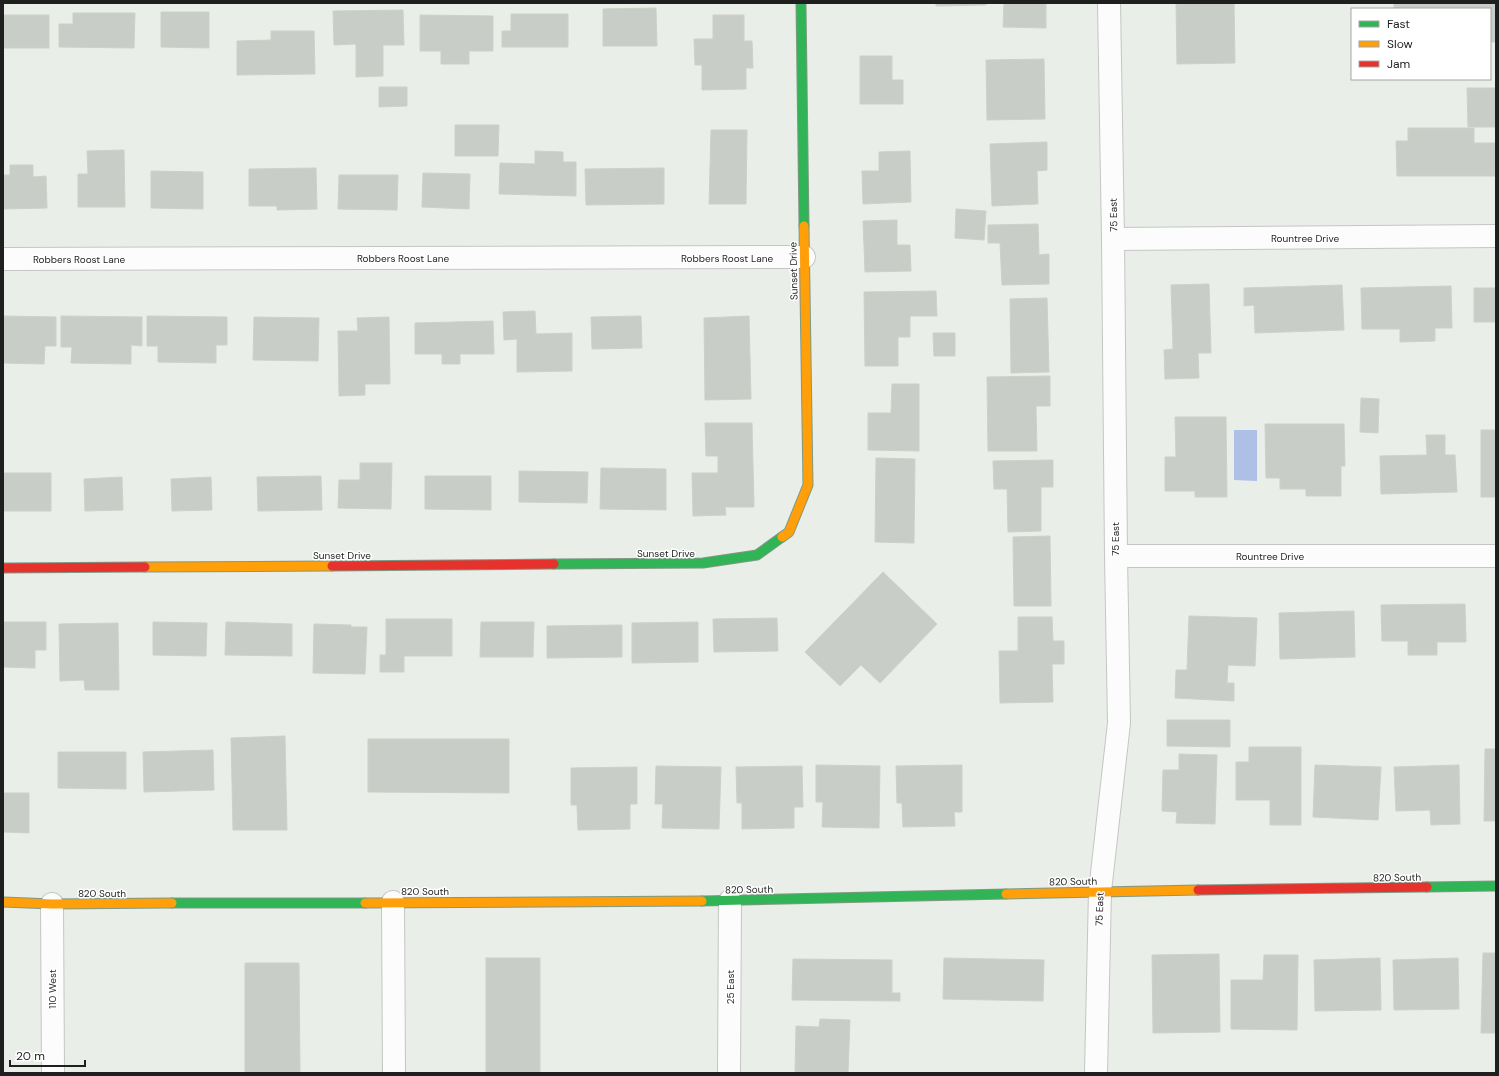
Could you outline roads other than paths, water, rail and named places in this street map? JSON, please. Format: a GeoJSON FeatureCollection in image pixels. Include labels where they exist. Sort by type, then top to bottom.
{"type":"FeatureCollection","features":[{"type":"Feature","properties":{"kind":"street","name":"Sunset Drive"},"geometry":{"type":"LineString","coordinates":[[3,568],[703,563],[757,555],[789,532],[808,485],[801,3]]}},
{"type":"Feature","properties":{"kind":"street","name":"75 East"},"geometry":{"type":"LineString","coordinates":[[1096,1073],[1100,891],[1119,724],[1113,240],[1108,3]]}},
{"type":"Feature","properties":{"kind":"street","name":"Rountree Drive"},"geometry":{"type":"LineString","coordinates":[[1113,240],[1496,236]]}},
{"type":"Feature","properties":{"kind":"street","name":"Robbers Roost Lane"},"geometry":{"type":"LineString","coordinates":[[3,259],[804,258]]}},
{"type":"Feature","properties":{"kind":"street","name":"Rountree Drive"},"geometry":{"type":"LineString","coordinates":[[1116,556],[1496,556]]}},
{"type":"Feature","properties":{"kind":"street","name":"820 South"},"geometry":{"type":"LineString","coordinates":[[3,902],[52,904],[730,901],[1100,891],[1496,886]]}},
{"type":"Feature","properties":{"kind":"street","name":"25 East"},"geometry":{"type":"LineString","coordinates":[[729,1073],[730,901]]}},
{"type":"Feature","properties":{"kind":"street"},"geometry":{"type":"LineString","coordinates":[[393,902],[394,1073]]}},
{"type":"Feature","properties":{"kind":"street","name":"110 West"},"geometry":{"type":"LineString","coordinates":[[52,904],[53,1073]]}}]}
